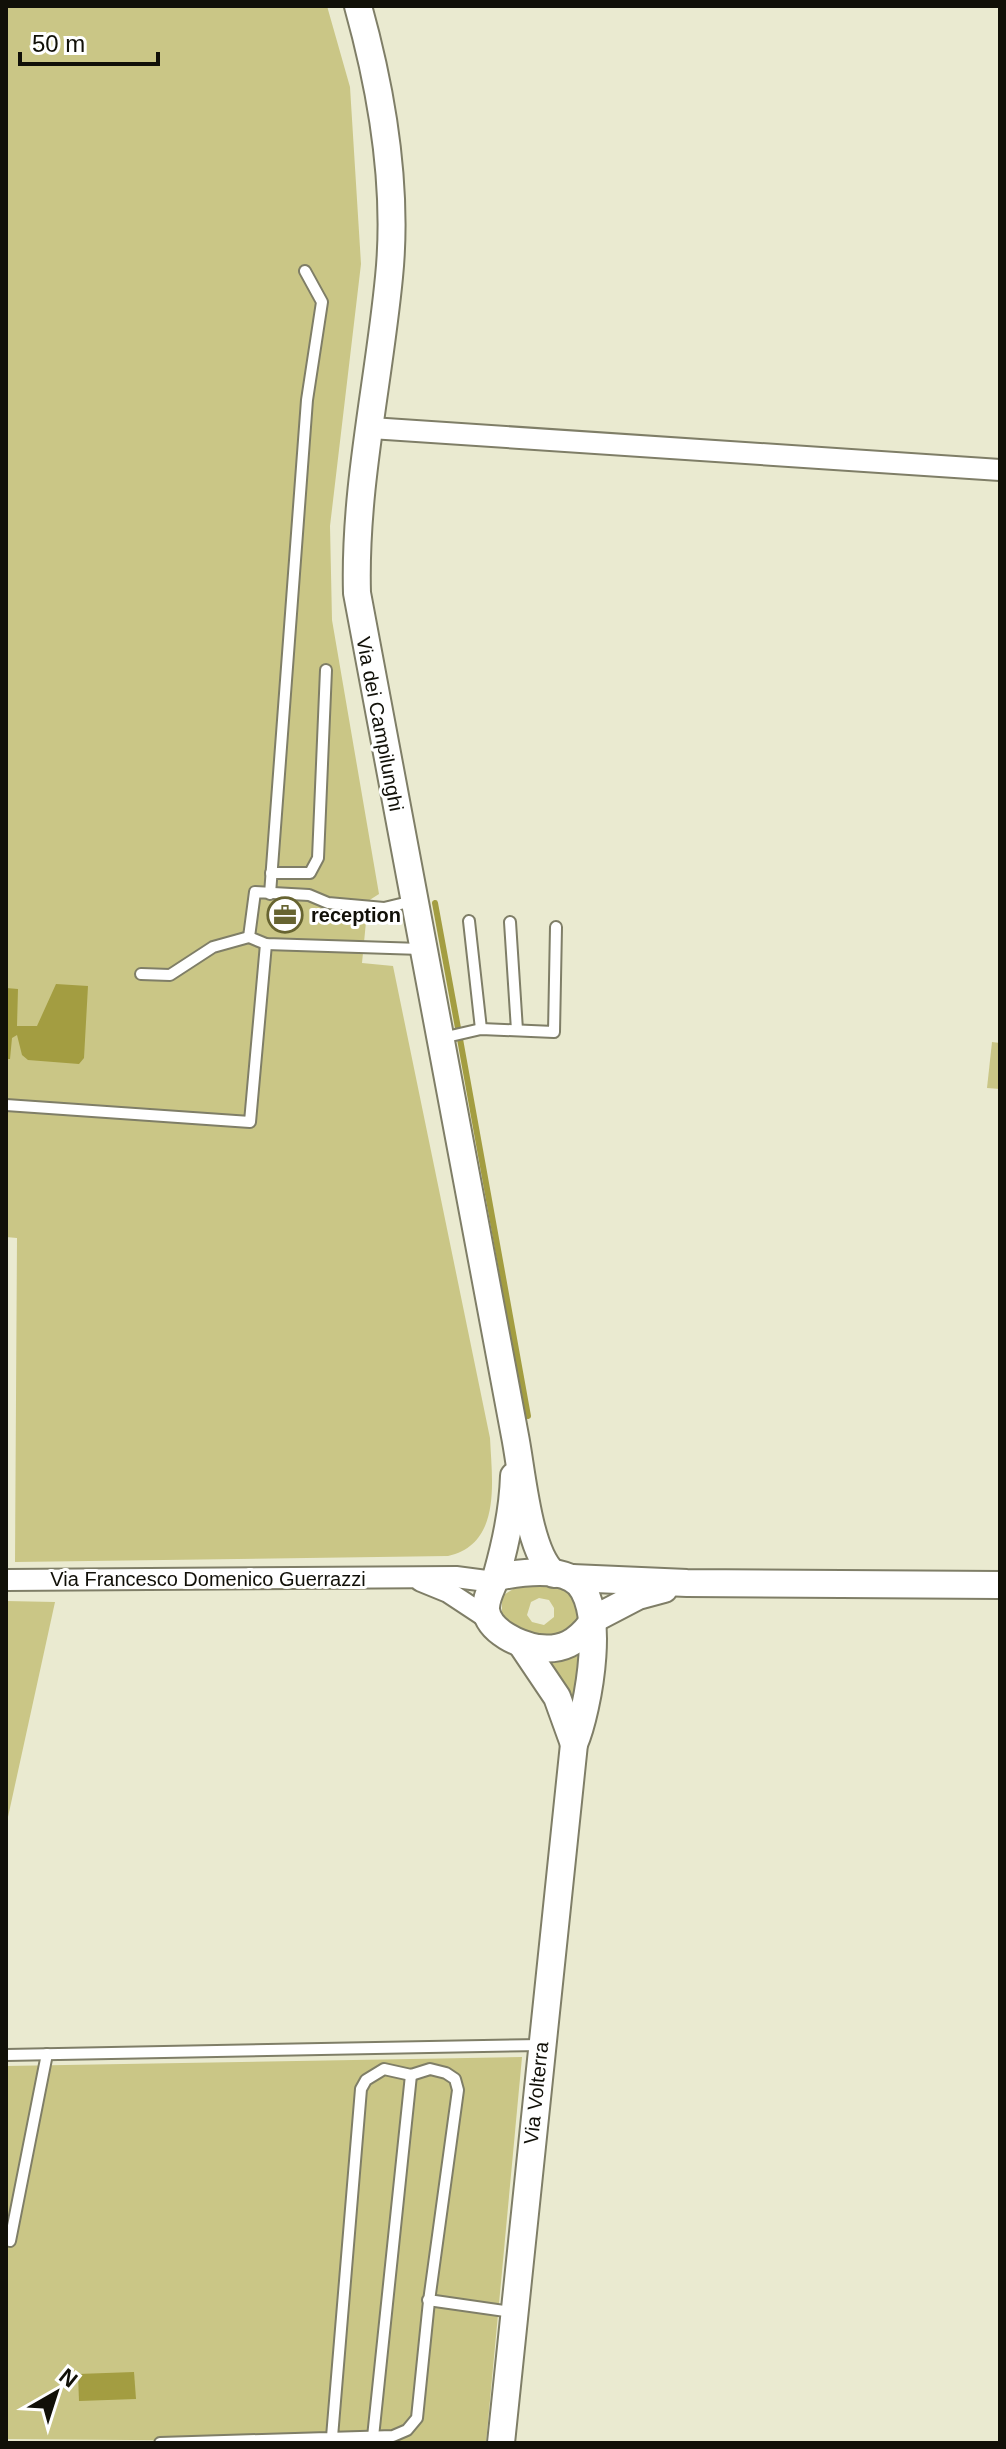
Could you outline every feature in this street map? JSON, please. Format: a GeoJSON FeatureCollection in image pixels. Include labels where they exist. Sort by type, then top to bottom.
{"type":"FeatureCollection","features":[{"type":"Feature","properties":{"kind":"street","name":"Via dei Campilunghi"},"geometry":{"type":"LineString","coordinates":[[358,6],[379,88],[389,201],[390,274],[357,541],[357,593],[538,1548],[545,1566],[563,1576]]}},
{"type":"Feature","properties":{"kind":"street"},"geometry":{"type":"LineString","coordinates":[[371,428],[1000,470]]}},
{"type":"Feature","properties":{"kind":"street","name":"Via dei Campilunghi"},"geometry":{"type":"LineString","coordinates":[[496,1580],[513,1500],[515,1436]]}},
{"type":"Feature","properties":{"kind":"street"},"geometry":{"type":"LineString","coordinates":[[563,1576],[584,1589],[597,1626]]}},
{"type":"Feature","properties":{"kind":"street"},"geometry":{"type":"LineString","coordinates":[[687,1583],[638,1596],[582,1636],[558,1649],[522,1645],[492,1621],[486,1611],[496,1580],[563,1576],[687,1583],[1000,1585]]}},
{"type":"Feature","properties":{"kind":"street","name":"Via Francesco Domenico Guerrazzi"},"geometry":{"type":"LineString","coordinates":[[6,1580],[456,1577],[496,1580]]}},
{"type":"Feature","properties":{"kind":"street","name":"Via Francesco Domenico Guerrazzi"},"geometry":{"type":"LineString","coordinates":[[410,1578],[448,1592],[492,1621]]}},
{"type":"Feature","properties":{"kind":"street","name":"Via Volterra"},"geometry":{"type":"LineString","coordinates":[[501,2443],[574,1744],[583,1724],[597,1626]]}},
{"type":"Feature","properties":{"kind":"street","name":"Via Volterra"},"geometry":{"type":"LineString","coordinates":[[522,1645],[557,1697],[574,1744]]}},
{"type":"Feature","properties":{"kind":"lane"},"geometry":{"type":"LineString","coordinates":[[270,894],[307,400],[322,302],[305,271]]}},
{"type":"Feature","properties":{"kind":"lane"},"geometry":{"type":"LineString","coordinates":[[271,873],[310,873],[318,858],[326,670]]}},
{"type":"Feature","properties":{"kind":"lane"},"geometry":{"type":"LineString","coordinates":[[249,937],[255,892],[309,895],[328,903],[384,908],[414,901]]}},
{"type":"Feature","properties":{"kind":"lane"},"geometry":{"type":"LineString","coordinates":[[469,921],[481,1029]]}},
{"type":"Feature","properties":{"kind":"lane"},"geometry":{"type":"LineString","coordinates":[[510,922],[517,1030]]}},
{"type":"Feature","properties":{"kind":"lane"},"geometry":{"type":"LineString","coordinates":[[440,1038],[481,1029],[554,1032],[556,927]]}},
{"type":"Feature","properties":{"kind":"lane"},"geometry":{"type":"LineString","coordinates":[[141,974],[170,975],[213,947],[249,937],[266,944],[423,949]]}},
{"type":"Feature","properties":{"kind":"lane"},"geometry":{"type":"LineString","coordinates":[[6,1105],[250,1122],[266,944]]}},
{"type":"Feature","properties":{"kind":"lane"},"geometry":{"type":"LineString","coordinates":[[6,2055],[541,2045]]}},
{"type":"Feature","properties":{"kind":"lane"},"geometry":{"type":"LineString","coordinates":[[10,2241],[47,2054]]}},
{"type":"Feature","properties":{"kind":"lane"},"geometry":{"type":"LineString","coordinates":[[160,2443],[393,2436],[407,2430],[417,2418],[428,2300],[458,2090],[455,2079],[446,2073],[430,2069],[411,2075],[384,2069],[373,2074],[361,2089],[332,2437]]}},
{"type":"Feature","properties":{"kind":"lane"},"geometry":{"type":"LineString","coordinates":[[373,2437],[411,2075]]}},
{"type":"Feature","properties":{"kind":"lane"},"geometry":{"type":"LineString","coordinates":[[428,2300],[514,2312]]}},
{"type":"Feature","properties":{"kind":"shaded area"},"geometry":{"type":"Polygon","coordinates":[[[6,6],[327,6],[350,87],[361,264],[330,526],[332,620],[379,894],[368,901],[362,963],[393,966],[490,1438],[492,1491],[486,1525],[478,1539],[448,1556],[15,1562],[17,1238],[6,1237],[6,6]]]}},
{"type":"Feature","properties":{"kind":"shaded area"},"geometry":{"type":"Polygon","coordinates":[[[56,984],[88,986],[84,1058],[79,1064],[28,1060],[22,1055],[17,1035],[12,1038],[10,1059],[6,1059],[6,988],[18,989],[17,1026],[37,1026],[56,984]]]}},
{"type":"Feature","properties":{"kind":"shaded area"},"geometry":{"type":"Polygon","coordinates":[[[992,1042],[1000,1043],[1000,1089],[987,1088],[992,1042]]]}},
{"type":"Feature","properties":{"kind":"shaded area"},"geometry":{"type":"Polygon","coordinates":[[[520,1585],[562,1585],[583,1604],[576,1625],[561,1642],[522,1631],[502,1616],[502,1596],[520,1585]],[[539,1598],[531,1602],[527,1615],[532,1622],[544,1625],[554,1617],[554,1608],[549,1600],[539,1598]]]}},
{"type":"Feature","properties":{"kind":"shaded area"},"geometry":{"type":"Polygon","coordinates":[[[6,1601],[55,1602],[6,1826],[6,1601]]]}},
{"type":"Feature","properties":{"kind":"shaded area"},"geometry":{"type":"Polygon","coordinates":[[[583,1645],[575,1717],[544,1657],[567,1659],[583,1645]]]}},
{"type":"Feature","properties":{"kind":"shaded area"},"geometry":{"type":"Polygon","coordinates":[[[522,2057],[486,2443],[6,2439],[6,2066],[522,2057]]]}},
{"type":"Feature","properties":{"kind":"shaded area"},"geometry":{"type":"Polygon","coordinates":[[[134,2372],[136,2399],[79,2401],[78,2374],[134,2372]]]}},
{"type":"Feature","properties":{"kind":"waterway"},"geometry":{"type":"LineString","coordinates":[[435,903],[458,1028]]}},
{"type":"Feature","properties":{"kind":"waterway"},"geometry":{"type":"LineString","coordinates":[[460,1039],[528,1416]]}},
{"type":"Feature","properties":{"kind":"place","name":"reception"},"geometry":{"type":"Point","coordinates":[285,915]}}]}
